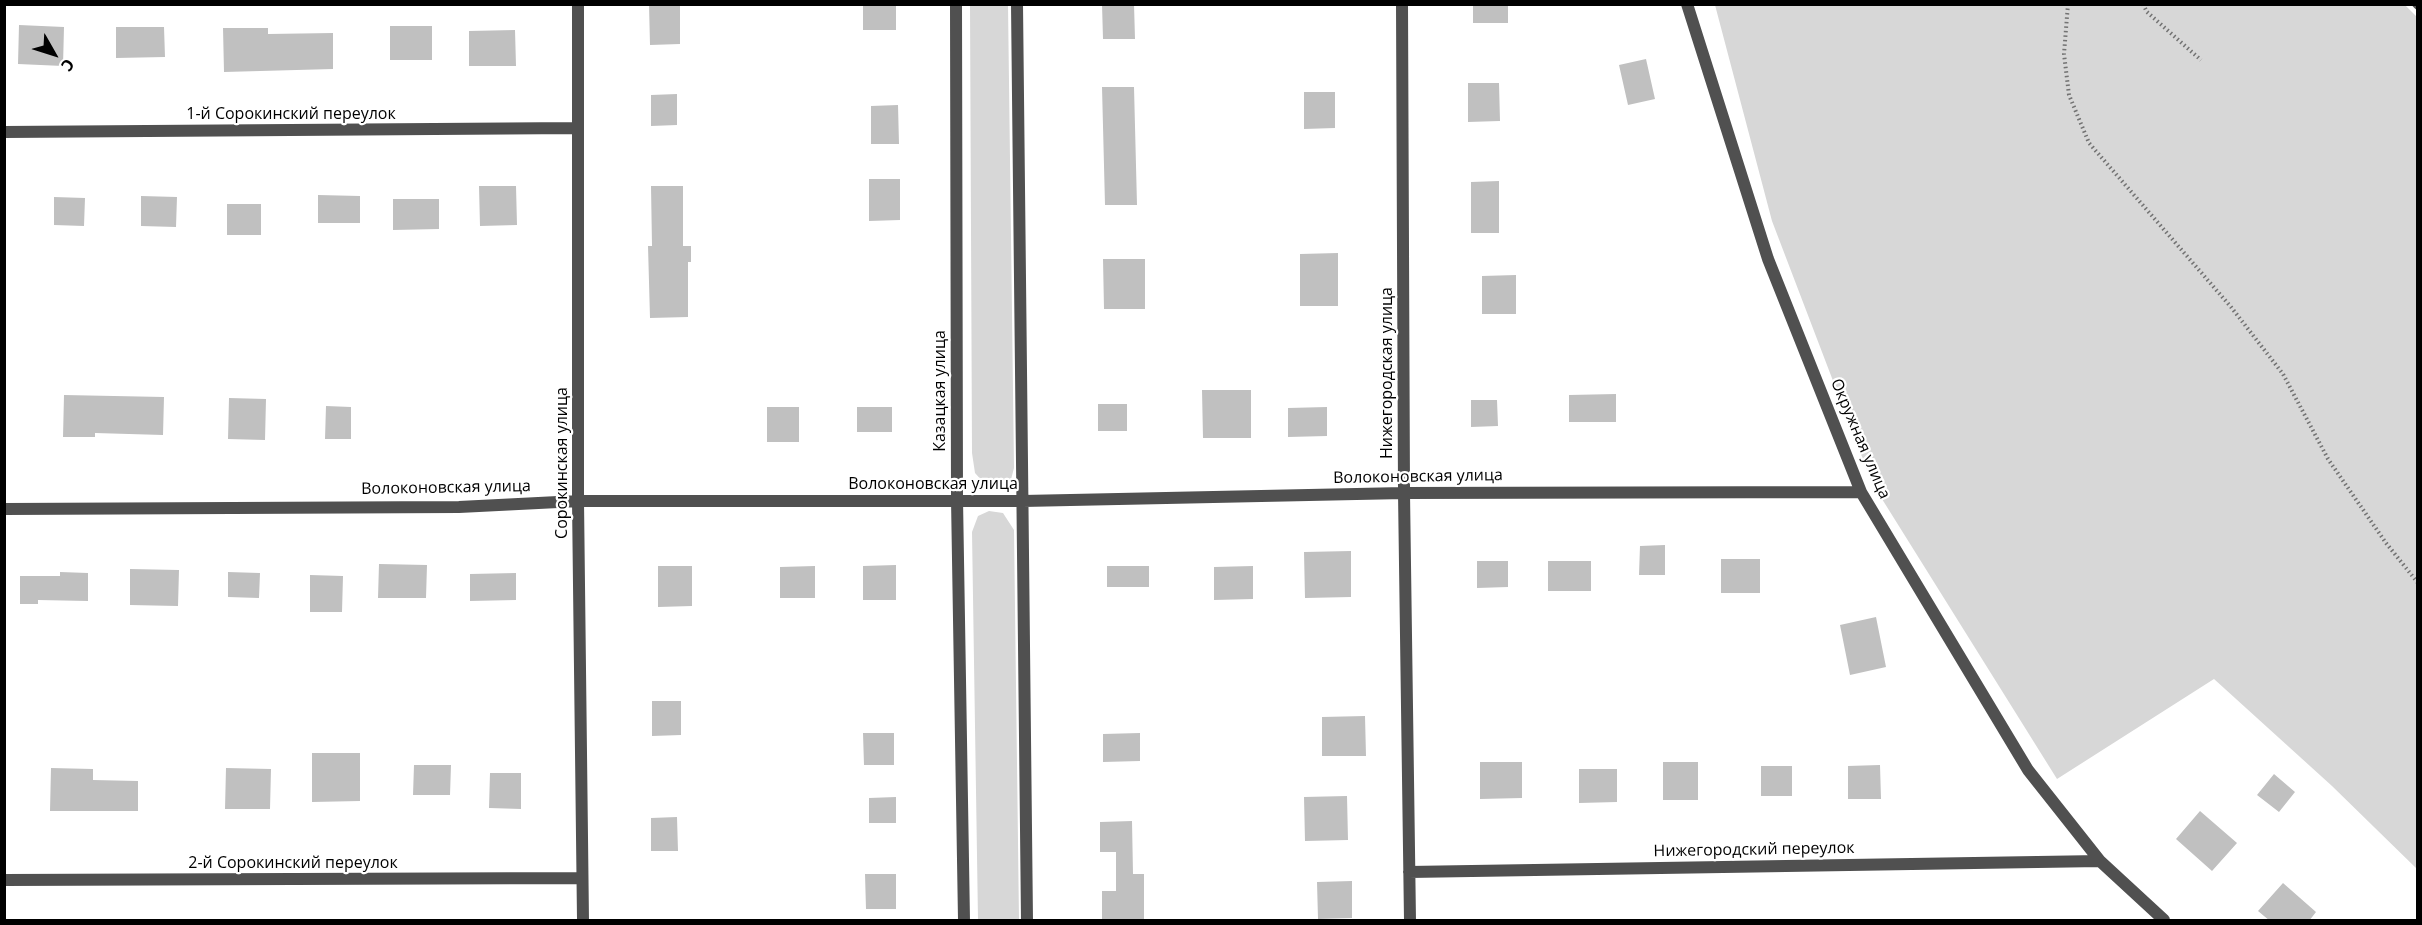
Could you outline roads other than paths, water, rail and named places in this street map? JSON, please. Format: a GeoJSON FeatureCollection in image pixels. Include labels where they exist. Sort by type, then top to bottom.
{"type":"FeatureCollection","features":[{"type":"Feature","properties":{"kind":"street","name":"Сорокинская улица"},"geometry":{"type":"LineString","coordinates":[[578,4],[583,921]]}},
{"type":"Feature","properties":{"kind":"street","name":"Казацкая улица"},"geometry":{"type":"LineString","coordinates":[[956,4],[957,499],[963,921]]}},
{"type":"Feature","properties":{"kind":"street"},"geometry":{"type":"LineString","coordinates":[[1017,4],[1027,921]]}},
{"type":"Feature","properties":{"kind":"street","name":"Нижегородская улица"},"geometry":{"type":"LineString","coordinates":[[1402,4],[1404,493],[1410,921]]}},
{"type":"Feature","properties":{"kind":"street","name":"Окружная улица"},"geometry":{"type":"LineString","coordinates":[[1687,4],[1768,259],[1861,492],[2028,770],[2100,861],[2164,921]]}},
{"type":"Feature","properties":{"kind":"street","name":"1-й Сорокинский переулок"},"geometry":{"type":"LineString","coordinates":[[4,132],[577,128]]}},
{"type":"Feature","properties":{"kind":"street","name":"Волоконовская улица"},"geometry":{"type":"LineString","coordinates":[[4,509],[459,507],[579,501],[957,499],[1023,501],[1404,493],[1861,492]]}},
{"type":"Feature","properties":{"kind":"street","name":"Нижегородский переулок"},"geometry":{"type":"LineString","coordinates":[[1409,872],[2100,861]]}},
{"type":"Feature","properties":{"kind":"street","name":"2-й Сорокинский переулок"},"geometry":{"type":"LineString","coordinates":[[4,880],[582,878]]}}]}
